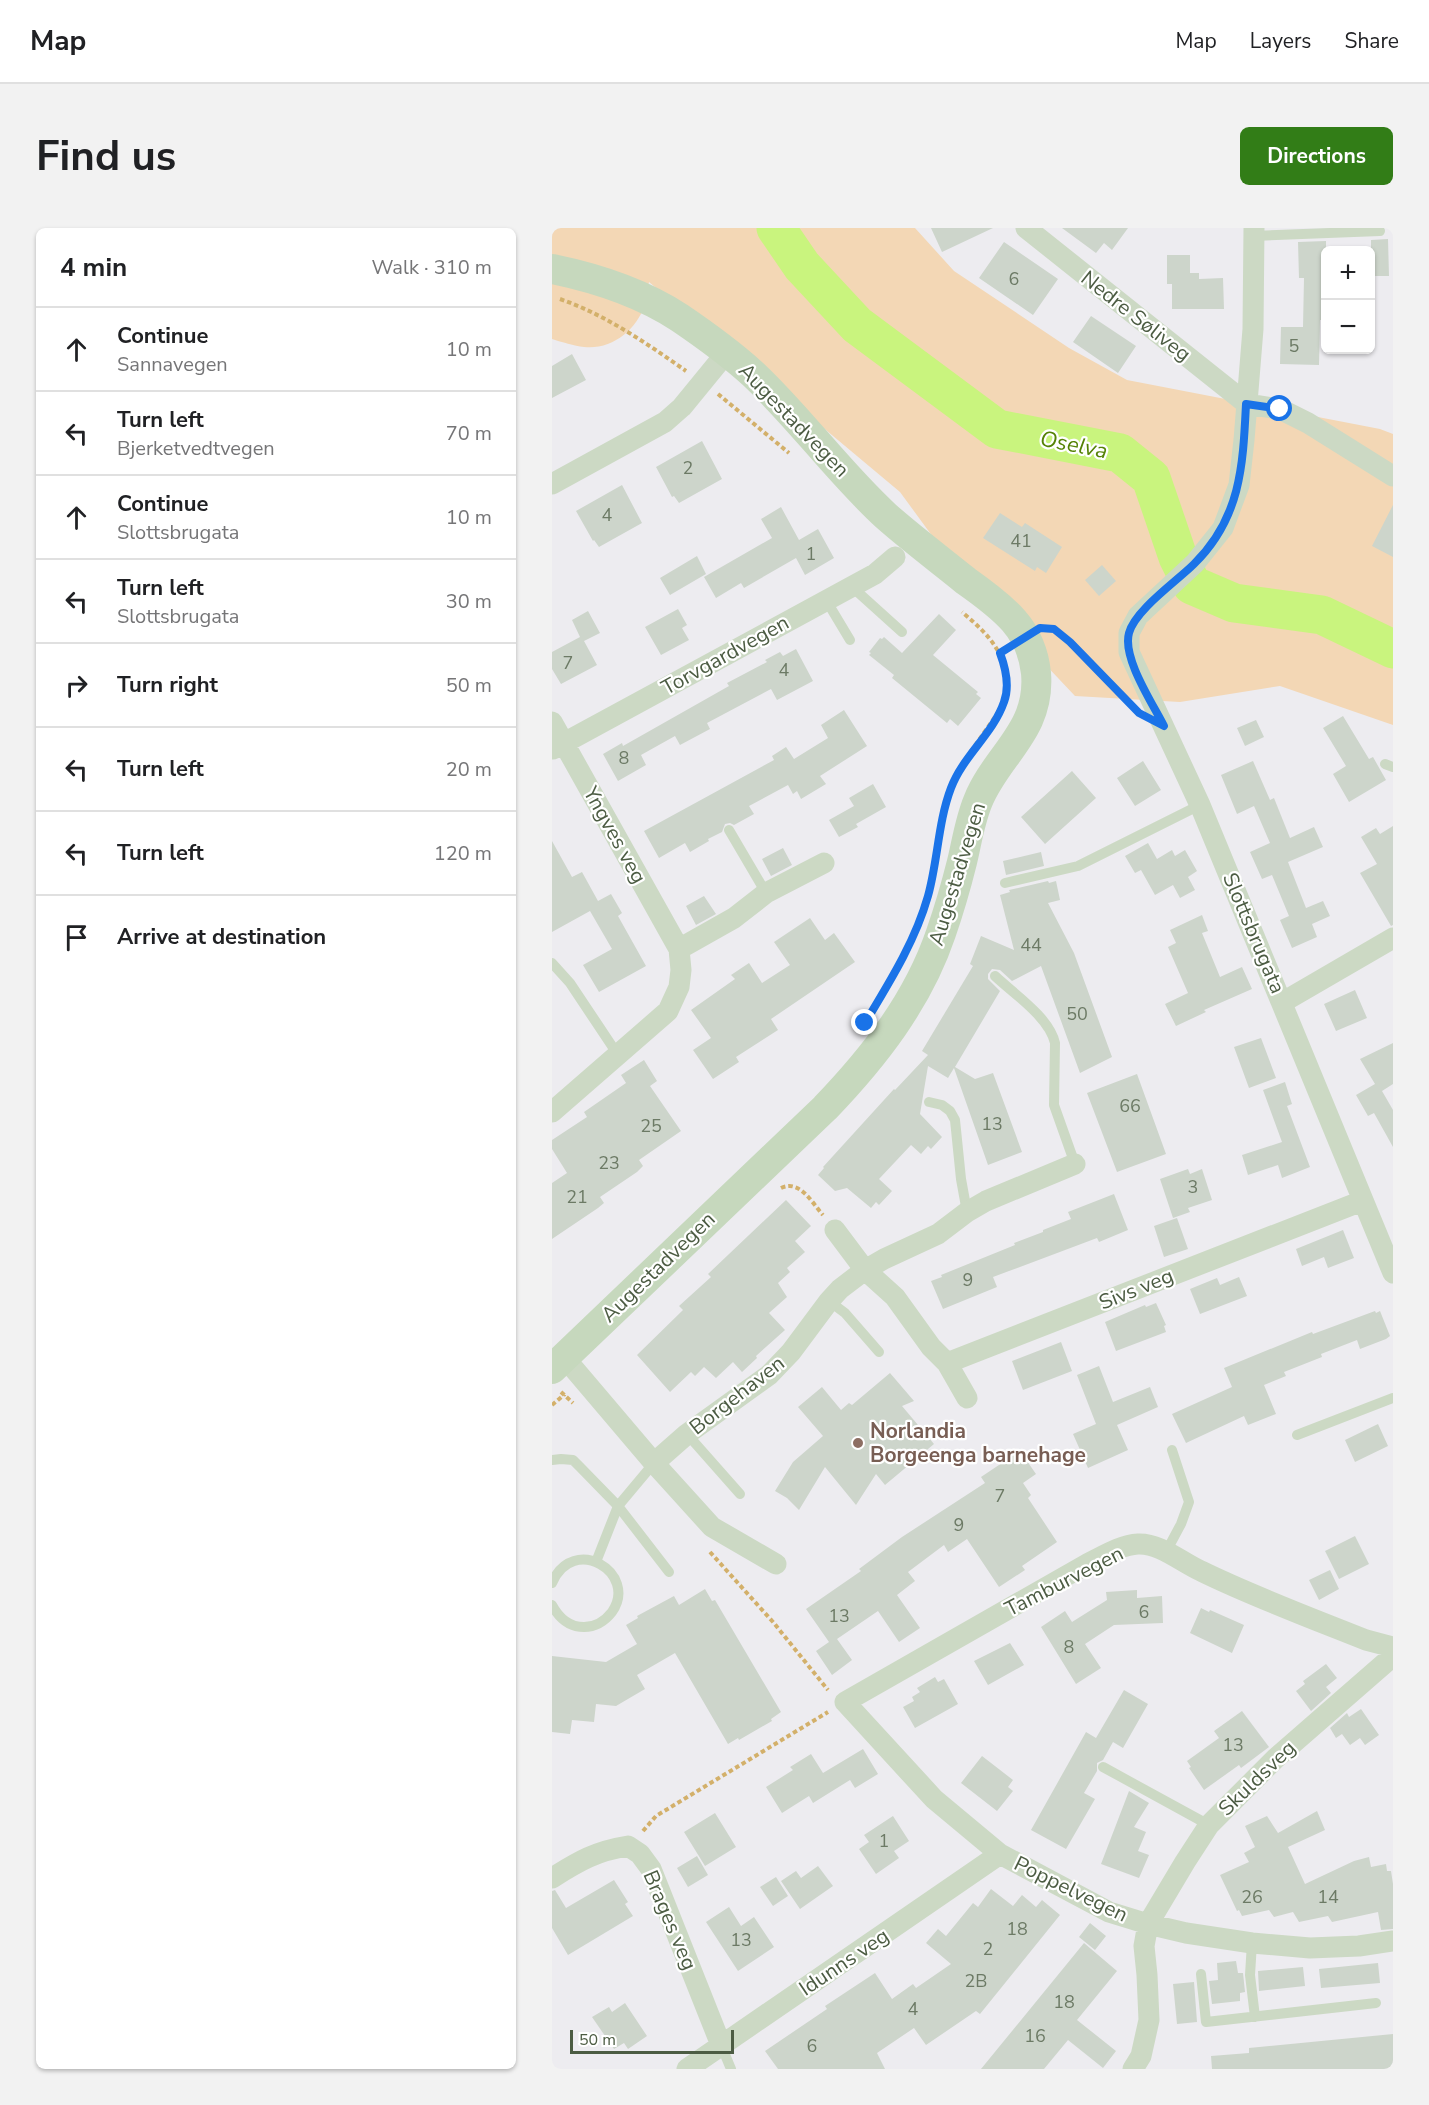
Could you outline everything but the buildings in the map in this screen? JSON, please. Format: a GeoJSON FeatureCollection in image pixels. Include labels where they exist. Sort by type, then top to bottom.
{"type":"FeatureCollection","features":[{"type":"Feature","properties":{"kind":"main road","name":"Augestadvegen"},"geometry":{"type":"LineString","coordinates":[[552,269],[592,279],[648,301],[676,316],[727,352],[752,373],[883,513],[995,603],[1016,624],[1026,637],[1033,656],[1036,674],[1033,709],[1026,728],[988,780],[979,800],[940,936],[923,975],[893,1027],[857,1075],[565,1368]]}},
{"type":"Feature","properties":{"kind":"street","name":"Nedre Søliveg"},"geometry":{"type":"LineString","coordinates":[[1026,228],[1246,404]]}},
{"type":"Feature","properties":{"kind":"street","name":"Slottsbrugata"},"geometry":{"type":"LineString","coordinates":[[1254,232],[1253,329],[1239,485],[1223,528],[1195,563],[1138,616],[1129,633],[1129,652],[1200,805],[1393,1273]]}},
{"type":"Feature","properties":{"kind":"street"},"geometry":{"type":"LineString","coordinates":[[552,484],[665,422],[682,407],[727,352]]}},
{"type":"Feature","properties":{"kind":"street"},"geometry":{"type":"LineString","coordinates":[[1246,404],[1280,409],[1308,423],[1393,476]]}},
{"type":"Feature","properties":{"kind":"street","name":"Torvgardvegen"},"geometry":{"type":"LineString","coordinates":[[558,746],[875,574],[895,557]]}},
{"type":"Feature","properties":{"kind":"street","name":"Yngves veg"},"geometry":{"type":"LineString","coordinates":[[552,722],[558,746],[679,949],[680,987],[668,1011],[552,1112]]}},
{"type":"Feature","properties":{"kind":"street"},"geometry":{"type":"LineString","coordinates":[[679,949],[734,918],[766,893],[824,863]]}},
{"type":"Feature","properties":{"kind":"street"},"geometry":{"type":"LineString","coordinates":[[1283,1002],[1393,938]]}},
{"type":"Feature","properties":{"kind":"street","name":"Borgehaven"},"geometry":{"type":"LineString","coordinates":[[654,1463],[687,1434],[769,1375],[791,1352],[829,1301],[840,1289],[865,1270],[938,1234],[986,1201],[1075,1164]]}},
{"type":"Feature","properties":{"kind":"street","name":"Sivs veg"},"geometry":{"type":"LineString","coordinates":[[947,1363],[1362,1201]]}},
{"type":"Feature","properties":{"kind":"street"},"geometry":{"type":"LineString","coordinates":[[835,1230],[865,1270],[895,1297],[931,1347],[947,1363],[967,1398]]}},
{"type":"Feature","properties":{"kind":"street"},"geometry":{"type":"LineString","coordinates":[[565,1368],[712,1527],[776,1564]]}},
{"type":"Feature","properties":{"kind":"street","name":"Tamburvegen"},"geometry":{"type":"LineString","coordinates":[[845,1702],[1087,1564],[1137,1544],[1149,1545],[1166,1552],[1200,1571],[1366,1640],[1393,1647]]}},
{"type":"Feature","properties":{"kind":"street","name":"Skuldsveg"},"geometry":{"type":"LineString","coordinates":[[1148,1924],[1209,1825],[1276,1758],[1393,1656]]}},
{"type":"Feature","properties":{"kind":"street","name":"Poppelvegen"},"geometry":{"type":"LineString","coordinates":[[845,1702],[934,1799],[1000,1854],[1108,1912],[1186,1933],[1252,1943],[1310,1948],[1359,1946],[1393,1941]]}},
{"type":"Feature","properties":{"kind":"street"},"geometry":{"type":"LineString","coordinates":[[552,1878],[585,1857],[628,1846]]}},
{"type":"Feature","properties":{"kind":"street","name":"Brages veg"},"geometry":{"type":"LineString","coordinates":[[628,1846],[639,1854],[651,1869],[721,2045]]}},
{"type":"Feature","properties":{"kind":"street","name":"Idunns veg"},"geometry":{"type":"LineString","coordinates":[[687,2069],[1000,1854]]}},
{"type":"Feature","properties":{"kind":"street"},"geometry":{"type":"LineString","coordinates":[[1133,2069],[1141,2056],[1149,2020],[1143,1946],[1148,1924]]}},
{"type":"Feature","properties":{"kind":"lane"},"geometry":{"type":"LineString","coordinates":[[1254,232],[1380,231]]}},
{"type":"Feature","properties":{"kind":"lane"},"geometry":{"type":"LineString","coordinates":[[851,586],[902,632]]}},
{"type":"Feature","properties":{"kind":"lane"},"geometry":{"type":"LineString","coordinates":[[826,600],[850,640]]}},
{"type":"Feature","properties":{"kind":"lane"},"geometry":{"type":"LineString","coordinates":[[1005,883],[1078,866],[1200,805]]}},
{"type":"Feature","properties":{"kind":"lane"},"geometry":{"type":"LineString","coordinates":[[729,830],[766,893]]}},
{"type":"Feature","properties":{"kind":"lane"},"geometry":{"type":"LineString","coordinates":[[552,963],[570,983],[618,1055]]}},
{"type":"Feature","properties":{"kind":"lane"},"geometry":{"type":"LineString","coordinates":[[995,976],[1038,1015],[1053,1033],[1055,1043],[1054,1105],[1075,1164]]}},
{"type":"Feature","properties":{"kind":"lane"},"geometry":{"type":"LineString","coordinates":[[929,1102],[942,1105],[950,1111],[955,1120],[967,1212]]}},
{"type":"Feature","properties":{"kind":"lane"},"geometry":{"type":"LineString","coordinates":[[829,1301],[845,1313],[879,1352]]}},
{"type":"Feature","properties":{"kind":"lane"},"geometry":{"type":"LineString","coordinates":[[1297,1435],[1393,1398]]}},
{"type":"Feature","properties":{"kind":"lane"},"geometry":{"type":"LineString","coordinates":[[687,1434],[740,1494]]}},
{"type":"Feature","properties":{"kind":"lane"},"geometry":{"type":"LineString","coordinates":[[1166,1552],[1181,1524],[1189,1502],[1172,1450]]}},
{"type":"Feature","properties":{"kind":"lane"},"geometry":{"type":"LineString","coordinates":[[552,1460],[573,1460],[618,1506],[669,1572]]}},
{"type":"Feature","properties":{"kind":"lane"},"geometry":{"type":"LineString","coordinates":[[596,1562],[618,1506],[654,1463]]}},
{"type":"Feature","properties":{"kind":"lane"},"geometry":{"type":"LineString","coordinates":[[552,1583],[561,1568],[569,1563],[587,1559],[606,1567],[618,1587],[618,1598],[614,1609],[608,1618],[598,1624],[587,1627],[565,1622],[557,1615],[552,1605]]}},
{"type":"Feature","properties":{"kind":"lane"},"geometry":{"type":"LineString","coordinates":[[1103,1767],[1209,1825]]}},
{"type":"Feature","properties":{"kind":"lane"},"geometry":{"type":"LineString","coordinates":[[1252,1943],[1250,1975],[1255,2017]]}},
{"type":"Feature","properties":{"kind":"lane"},"geometry":{"type":"LineString","coordinates":[[1201,1974],[1206,2022],[1376,2002]]}},
{"type":"Feature","properties":{"kind":"lane"},"geometry":{"type":"LineString","coordinates":[[721,2045],[731,2069]]}},
{"type":"Feature","properties":{"kind":"path"},"geometry":{"type":"LineString","coordinates":[[552,296],[594,312],[649,345],[702,382],[790,453]]}},
{"type":"Feature","properties":{"kind":"path"},"geometry":{"type":"LineString","coordinates":[[938,843],[945,804],[952,785],[960,768],[1003,704],[1007,680],[1000,653],[989,638],[960,610]]}},
{"type":"Feature","properties":{"kind":"path"},"geometry":{"type":"LineString","coordinates":[[1000,653],[1040,628],[1054,629],[1070,642],[1132,705]]}},
{"type":"Feature","properties":{"kind":"path"},"geometry":{"type":"LineString","coordinates":[[774,1194],[782,1187],[794,1186],[803,1191],[835,1230]]}},
{"type":"Feature","properties":{"kind":"path"},"geometry":{"type":"LineString","coordinates":[[552,1405],[565,1368]]}},
{"type":"Feature","properties":{"kind":"path"},"geometry":{"type":"LineString","coordinates":[[628,1846],[656,1816],[845,1702]]}},
{"type":"Feature","properties":{"kind":"shaded area"},"geometry":{"type":"Polygon","coordinates":[[[552,228],[915,228],[954,271],[1069,348],[1127,380],[1380,429],[1393,434],[1393,725],[1280,686],[1180,702],[1075,696],[960,574],[900,492],[649,282],[641,314],[636,323],[622,337],[594,347],[572,345],[552,339],[552,228]]]}},
{"type":"Feature","properties":{"kind":"waterway","name":"Oselva"},"geometry":{"type":"LineString","coordinates":[[776,228],[802,266],[857,325],[997,429],[1120,453],[1151,478],[1178,557],[1192,585],[1234,603],[1322,615],[1393,649]]}},
{"type":"Feature","properties":{"kind":"place","name":"Norlandia Borgeenga barnehage"},"geometry":{"type":"Point","coordinates":[858,1443]}},
{"type":"Feature","properties":{"kind":"route"},"geometry":{"type":"LineString","coordinates":[[865,1023],[895,974],[928,896],[945,804],[952,785],[960,768],[988,730],[1003,704],[1007,680],[1000,653],[1040,628],[1054,629],[1070,642],[1139,713],[1164,726],[1129,652],[1129,633],[1138,616],[1195,563],[1223,528],[1239,485],[1246,404],[1280,409]]}}]}
